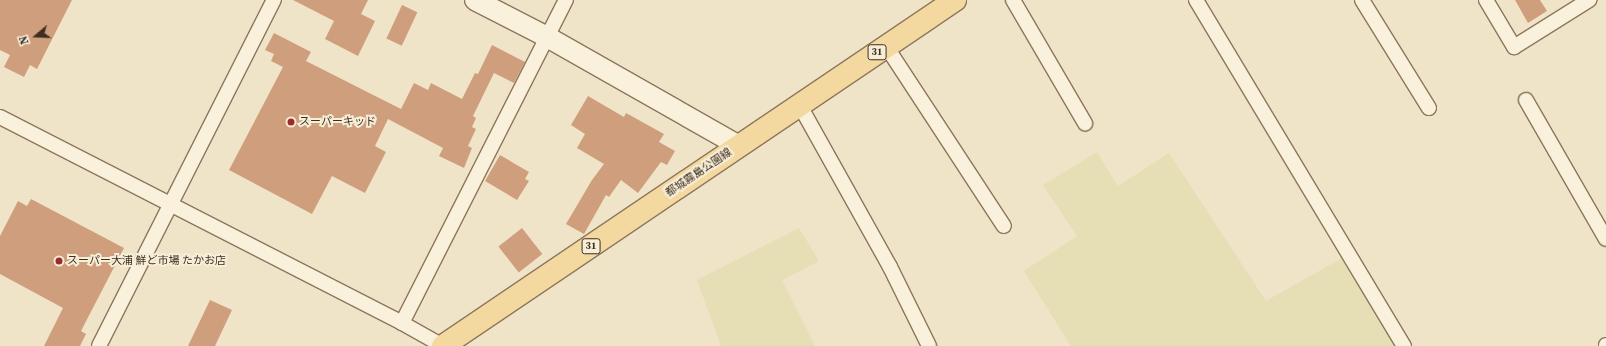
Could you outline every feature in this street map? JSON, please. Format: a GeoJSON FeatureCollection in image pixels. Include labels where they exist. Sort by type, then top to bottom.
{"type":"FeatureCollection","features":[{"type":"Feature","properties":{"kind":"main road","name":"都城霧島公園線"},"geometry":{"type":"LineString","coordinates":[[443,346],[955,0]]}},
{"type":"Feature","properties":{"kind":"street"},"geometry":{"type":"LineString","coordinates":[[99,346],[274,0]]}},
{"type":"Feature","properties":{"kind":"street"},"geometry":{"type":"LineString","coordinates":[[475,0],[549,38],[739,146]]}},
{"type":"Feature","properties":{"kind":"street"},"geometry":{"type":"LineString","coordinates":[[402,323],[549,38],[566,0]]}},
{"type":"Feature","properties":{"kind":"street"},"geometry":{"type":"LineString","coordinates":[[1013,0],[1085,123]]}},
{"type":"Feature","properties":{"kind":"street"},"geometry":{"type":"LineString","coordinates":[[1196,0],[1404,346]]}},
{"type":"Feature","properties":{"kind":"street"},"geometry":{"type":"LineString","coordinates":[[1362,0],[1429,108]]}},
{"type":"Feature","properties":{"kind":"street"},"geometry":{"type":"LineString","coordinates":[[1486,0],[1514,47],[1589,0]]}},
{"type":"Feature","properties":{"kind":"street"},"geometry":{"type":"LineString","coordinates":[[886,46],[1004,226]]}},
{"type":"Feature","properties":{"kind":"street"},"geometry":{"type":"LineString","coordinates":[[1526,100],[1606,240]]}},
{"type":"Feature","properties":{"kind":"street"},"geometry":{"type":"LineString","coordinates":[[800,104],[890,267],[929,346]]}},
{"type":"Feature","properties":{"kind":"street"},"geometry":{"type":"LineString","coordinates":[[0,117],[170,206],[402,323],[443,346]]}},
{"type":"Feature","properties":{"kind":"shaded area"},"geometry":{"type":"Polygon","coordinates":[[[1097,152],[1118,186],[1169,153],[1266,301],[1342,258],[1397,346],[1071,346],[1024,271],[1077,236],[1043,185],[1097,152]]]}},
{"type":"Feature","properties":{"kind":"shaded area"},"geometry":{"type":"Polygon","coordinates":[[[799,228],[819,261],[782,280],[815,346],[721,346],[697,280],[799,228]]]}},
{"type":"Feature","properties":{"kind":"building"},"geometry":{"type":"Polygon","coordinates":[[[0,0],[72,0],[37,69],[30,65],[24,77],[4,67],[10,55],[0,50],[0,0]]]}},
{"type":"Feature","properties":{"kind":"building"},"geometry":{"type":"Polygon","coordinates":[[[293,0],[368,0],[361,14],[375,21],[358,56],[325,39],[334,21],[293,0]]]}},
{"type":"Feature","properties":{"kind":"building"},"geometry":{"type":"Polygon","coordinates":[[[1515,0],[1540,0],[1547,11],[1528,23],[1515,0]]]}},
{"type":"Feature","properties":{"kind":"building"},"geometry":{"type":"Polygon","coordinates":[[[402,5],[417,12],[402,46],[386,39],[402,5]]]}},
{"type":"Feature","properties":{"kind":"building"},"geometry":{"type":"Polygon","coordinates":[[[274,33],[311,52],[306,61],[401,109],[414,83],[428,90],[431,83],[462,99],[475,73],[478,74],[492,45],[525,62],[514,83],[494,73],[473,116],[476,118],[472,127],[476,129],[468,146],[472,148],[464,168],[439,156],[443,148],[388,119],[375,146],[386,152],[365,193],[332,176],[312,214],[229,170],[283,67],[271,61],[274,54],[265,50],[274,33]]]}},
{"type":"Feature","properties":{"kind":"building"},"geometry":{"type":"Polygon","coordinates":[[[588,96],[624,117],[626,113],[664,134],[659,142],[675,151],[667,165],[661,162],[638,193],[621,180],[609,197],[606,195],[584,234],[566,224],[592,180],[604,164],[577,148],[585,134],[571,125],[588,96]]]}},
{"type":"Feature","properties":{"kind":"building"},"geometry":{"type":"Polygon","coordinates":[[[500,155],[529,172],[525,179],[529,181],[517,200],[485,181],[500,155]]]}},
{"type":"Feature","properties":{"kind":"building","name":"スーパー大浦 鮮ど市場 たかお店"},"geometry":{"type":"Polygon","coordinates":[[[31,199],[124,248],[81,331],[86,334],[80,346],[44,346],[63,308],[0,274],[0,236],[18,201],[27,206],[31,199]]]}},
{"type":"Feature","properties":{"kind":"building"},"geometry":{"type":"Polygon","coordinates":[[[522,228],[542,254],[519,272],[498,246],[522,228]]]}},
{"type":"Feature","properties":{"kind":"building"},"geometry":{"type":"Polygon","coordinates":[[[210,300],[232,310],[215,346],[188,346],[210,300]]]}},
{"type":"Feature","properties":{"kind":"place","name":"スーパーキッド"},"geometry":{"type":"Point","coordinates":[291,122]}},
{"type":"Feature","properties":{"kind":"place","name":"スーパー大浦 鮮ど市場 たかお店"},"geometry":{"type":"Point","coordinates":[59,261]}}]}
